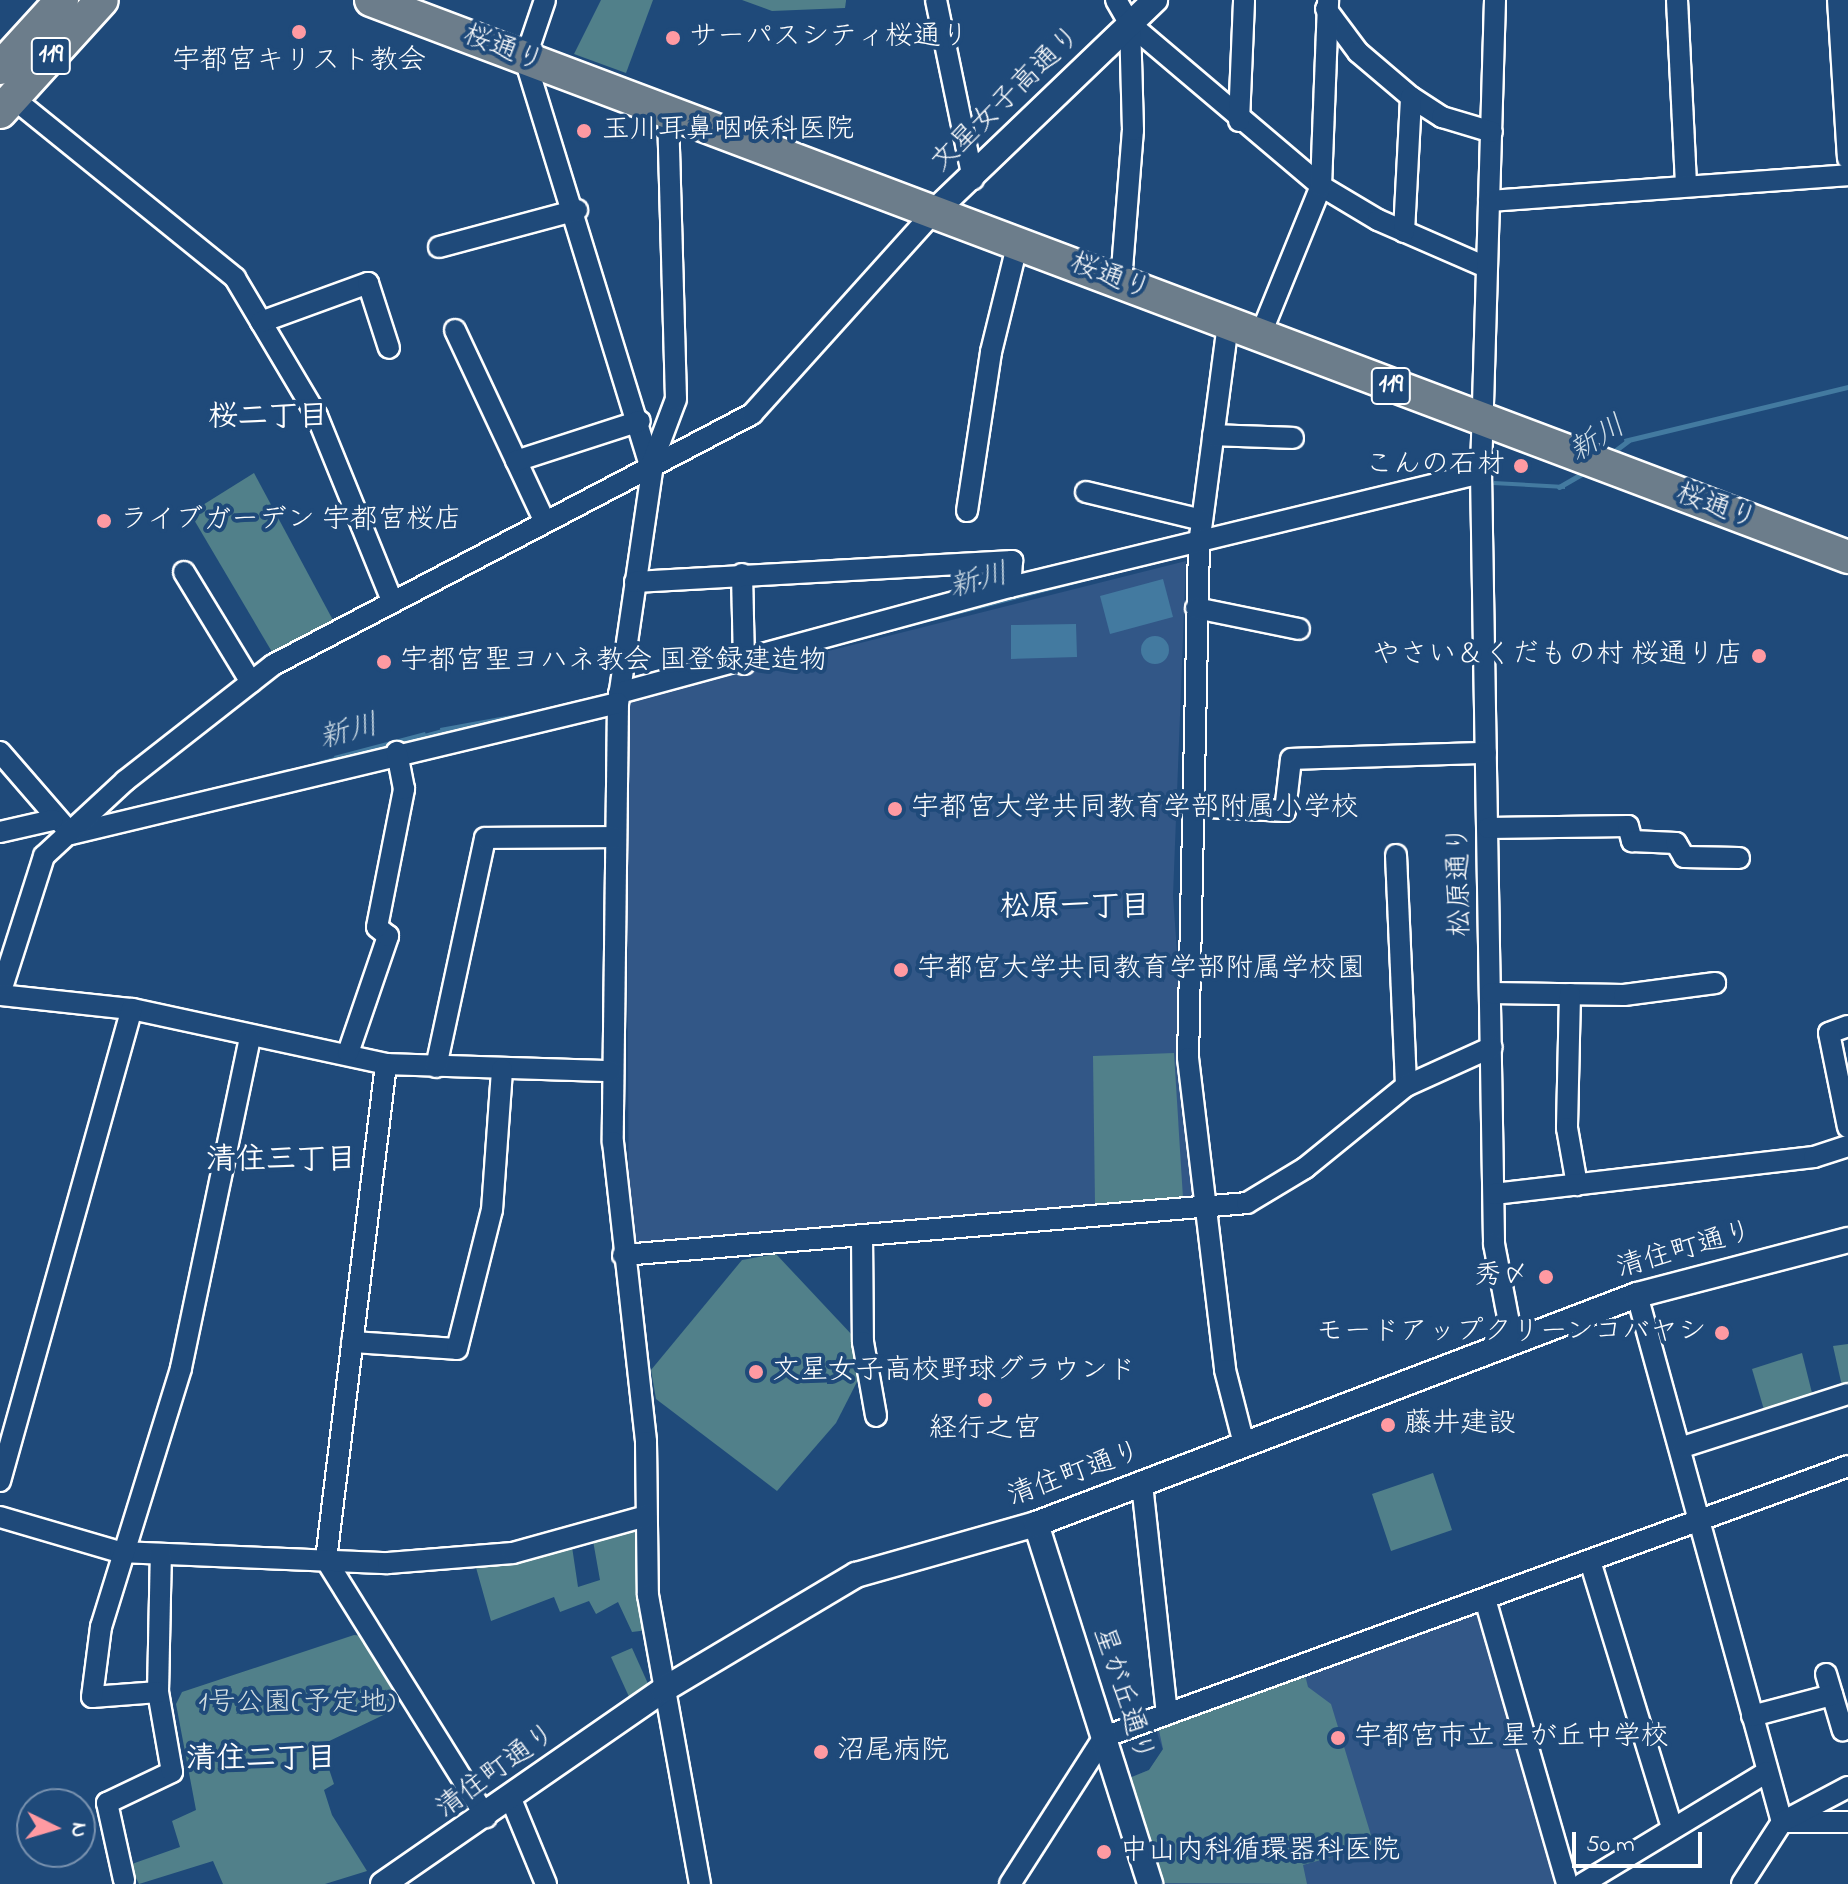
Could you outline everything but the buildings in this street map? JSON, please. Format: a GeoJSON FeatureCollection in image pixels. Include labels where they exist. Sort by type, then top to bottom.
{"type":"FeatureCollection","features":[{"type":"Feature","properties":{"kind":"highway","name":"119"},"geometry":{"type":"LineString","coordinates":[[0,68],[62,0]]}},
{"type":"Feature","properties":{"kind":"highway","name":"119"},"geometry":{"type":"LineString","coordinates":[[6,105],[102,0]]}},
{"type":"Feature","properties":{"kind":"highway","name":"桜通り"},"geometry":{"type":"LineString","coordinates":[[371,0],[1848,557]]}},
{"type":"Feature","properties":{"kind":"street"},"geometry":{"type":"LineString","coordinates":[[545,0],[525,59],[577,210],[652,471]]}},
{"type":"Feature","properties":{"kind":"street"},"geometry":{"type":"LineString","coordinates":[[936,0],[973,179]]}},
{"type":"Feature","properties":{"kind":"street"},"geometry":{"type":"LineString","coordinates":[[1116,0],[1130,24],[1239,121],[1321,186],[1404,232],[1486,267]]}},
{"type":"Feature","properties":{"kind":"street","name":"文星女子高通り"},"geometry":{"type":"LineString","coordinates":[[935,211],[973,179],[1155,0]]}},
{"type":"Feature","properties":{"kind":"street"},"geometry":{"type":"LineString","coordinates":[[1239,121],[1244,0]]}},
{"type":"Feature","properties":{"kind":"street","name":"松原通り"},"geometry":{"type":"LineString","coordinates":[[1495,0],[1481,473],[1497,1288],[1512,1338]]}},
{"type":"Feature","properties":{"kind":"street"},"geometry":{"type":"LineString","coordinates":[[1677,0],[1686,185]]}},
{"type":"Feature","properties":{"kind":"street"},"geometry":{"type":"LineString","coordinates":[[1838,0],[1848,159]]}},
{"type":"Feature","properties":{"kind":"street"},"geometry":{"type":"LineString","coordinates":[[1325,4],[1358,52],[1411,97],[1442,117],[1492,132]]}},
{"type":"Feature","properties":{"kind":"street"},"geometry":{"type":"LineString","coordinates":[[1260,336],[1321,186],[1325,4]]}},
{"type":"Feature","properties":{"kind":"street"},"geometry":{"type":"LineString","coordinates":[[1121,282],[1133,130],[1130,24]]}},
{"type":"Feature","properties":{"kind":"street"},"geometry":{"type":"LineString","coordinates":[[1404,232],[1411,97]]}},
{"type":"Feature","properties":{"kind":"street"},"geometry":{"type":"LineString","coordinates":[[6,105],[204,250],[235,278],[317,416],[391,598]]}},
{"type":"Feature","properties":{"kind":"street"},"geometry":{"type":"LineString","coordinates":[[668,111],[676,399],[652,471],[619,697],[611,1071],[623,1255],[644,1408],[646,1516],[663,1690],[700,1884]]}},
{"type":"Feature","properties":{"kind":"street"},"geometry":{"type":"LineString","coordinates":[[1489,201],[1848,175]]}},
{"type":"Feature","properties":{"kind":"street"},"geometry":{"type":"LineString","coordinates":[[439,247],[577,210]]}},
{"type":"Feature","properties":{"kind":"street"},"geometry":{"type":"LineString","coordinates":[[611,1071],[386,1064],[348,1053],[250,1037],[132,1009],[0,994],[44,856],[125,781],[251,682],[391,598],[652,471],[752,414],[935,211]]}},
{"type":"Feature","properties":{"kind":"street"},"geometry":{"type":"LineString","coordinates":[[967,511],[991,352],[1018,242]]}},
{"type":"Feature","properties":{"kind":"street"},"geometry":{"type":"LineString","coordinates":[[261,322],[368,283],[389,348]]}},
{"type":"Feature","properties":{"kind":"street"},"geometry":{"type":"LineString","coordinates":[[1228,324],[1199,543],[1189,806],[1188,1058],[1225,1370],[1244,1444]]}},
{"type":"Feature","properties":{"kind":"street"},"geometry":{"type":"LineString","coordinates":[[455,330],[545,522]]}},
{"type":"Feature","properties":{"kind":"street"},"geometry":{"type":"LineString","coordinates":[[516,461],[640,421]]}},
{"type":"Feature","properties":{"kind":"street"},"geometry":{"type":"LineString","coordinates":[[1213,435],[1293,438]]}},
{"type":"Feature","properties":{"kind":"street"},"geometry":{"type":"LineString","coordinates":[[71,834],[619,697],[744,664],[827,634],[1010,587],[1481,473]]}},
{"type":"Feature","properties":{"kind":"street"},"geometry":{"type":"LineString","coordinates":[[1086,492],[1202,520]]}},
{"type":"Feature","properties":{"kind":"street"},"geometry":{"type":"LineString","coordinates":[[635,582],[1012,561],[1010,587]]}},
{"type":"Feature","properties":{"kind":"street"},"geometry":{"type":"LineString","coordinates":[[184,572],[251,682]]}},
{"type":"Feature","properties":{"kind":"street"},"geometry":{"type":"LineString","coordinates":[[742,574],[744,664]]}},
{"type":"Feature","properties":{"kind":"street"},"geometry":{"type":"LineString","coordinates":[[1196,608],[1299,629]]}},
{"type":"Feature","properties":{"kind":"street"},"geometry":{"type":"LineString","coordinates":[[0,752],[53,820],[71,834]]}},
{"type":"Feature","properties":{"kind":"street"},"geometry":{"type":"LineString","coordinates":[[348,1053],[388,936],[377,927],[404,789],[397,752]]}},
{"type":"Feature","properties":{"kind":"street"},"geometry":{"type":"LineString","coordinates":[[1189,806],[1285,811],[1291,759],[1486,753]]}},
{"type":"Feature","properties":{"kind":"street"},"geometry":{"type":"LineString","coordinates":[[0,832],[53,820]]}},
{"type":"Feature","properties":{"kind":"street"},"geometry":{"type":"LineString","coordinates":[[1488,828],[1628,826],[1632,841],[1676,843],[1684,857],[1739,858]]}},
{"type":"Feature","properties":{"kind":"street"},"geometry":{"type":"LineString","coordinates":[[436,1067],[485,838],[614,837]]}},
{"type":"Feature","properties":{"kind":"street"},"geometry":{"type":"LineString","coordinates":[[1396,855],[1406,1086]]}},
{"type":"Feature","properties":{"kind":"street"},"geometry":{"type":"LineString","coordinates":[[1491,993],[1570,994],[1715,983]]}},
{"type":"Feature","properties":{"kind":"street"},"geometry":{"type":"LineString","coordinates":[[1570,994],[1567,1128],[1577,1185]]}},
{"type":"Feature","properties":{"kind":"street"},"geometry":{"type":"LineString","coordinates":[[0,1481],[132,1009]]}},
{"type":"Feature","properties":{"kind":"street"},"geometry":{"type":"LineString","coordinates":[[1848,1026],[1829,1033],[1848,1127]]}},
{"type":"Feature","properties":{"kind":"street"},"geometry":{"type":"LineString","coordinates":[[158,1692],[92,1697],[120,1552],[181,1368],[250,1037]]}},
{"type":"Feature","properties":{"kind":"street"},"geometry":{"type":"LineString","coordinates":[[623,1255],[1206,1210],[1247,1203],[1305,1168],[1406,1086],[1492,1047]]}},
{"type":"Feature","properties":{"kind":"street"},"geometry":{"type":"LineString","coordinates":[[386,1064],[326,1560],[486,1817]]}},
{"type":"Feature","properties":{"kind":"street"},"geometry":{"type":"LineString","coordinates":[[352,1342],[457,1349],[492,1210],[502,1069]]}},
{"type":"Feature","properties":{"kind":"street"},"geometry":{"type":"LineString","coordinates":[[1494,1194],[1814,1157],[1848,1146]]}},
{"type":"Feature","properties":{"kind":"street"},"geometry":{"type":"LineString","coordinates":[[862,1235],[863,1342],[876,1416]]}},
{"type":"Feature","properties":{"kind":"street","name":"清住町通り"},"geometry":{"type":"LineString","coordinates":[[389,1883],[663,1690],[856,1575],[1036,1524],[1512,1338],[1637,1295],[1848,1240]]}},
{"type":"Feature","properties":{"kind":"street"},"geometry":{"type":"LineString","coordinates":[[1637,1295],[1683,1447],[1782,1822]]}},
{"type":"Feature","properties":{"kind":"street"},"geometry":{"type":"LineString","coordinates":[[1683,1447],[1848,1394]]}},
{"type":"Feature","properties":{"kind":"street"},"geometry":{"type":"LineString","coordinates":[[1010,1884],[1104,1737],[1848,1466]]}},
{"type":"Feature","properties":{"kind":"street"},"geometry":{"type":"LineString","coordinates":[[1142,1484],[1157,1566],[1167,1714]]}},
{"type":"Feature","properties":{"kind":"street"},"geometry":{"type":"LineString","coordinates":[[0,1517],[120,1552],[453,1562],[646,1516]]}},
{"type":"Feature","properties":{"kind":"street","name":"星が丘通り"},"geometry":{"type":"LineString","coordinates":[[1036,1524],[1150,1884]]}},
{"type":"Feature","properties":{"kind":"street"},"geometry":{"type":"LineString","coordinates":[[122,1883],[107,1803],[172,1772],[158,1692],[161,1554]]}},
{"type":"Feature","properties":{"kind":"street"},"geometry":{"type":"LineString","coordinates":[[1590,1561],[1672,1828]]}},
{"type":"Feature","properties":{"kind":"street"},"geometry":{"type":"LineString","coordinates":[[1485,1599],[1567,1884]]}},
{"type":"Feature","properties":{"kind":"street"},"geometry":{"type":"LineString","coordinates":[[1826,1674],[1843,1731]]}},
{"type":"Feature","properties":{"kind":"street"},"geometry":{"type":"LineString","coordinates":[[1752,1716],[1832,1695]]}},
{"type":"Feature","properties":{"kind":"street"},"geometry":{"type":"LineString","coordinates":[[1582,1884],[1767,1772]]}},
{"type":"Feature","properties":{"kind":"street"},"geometry":{"type":"LineString","coordinates":[[1742,1884],[1782,1822],[1848,1787]]}},
{"type":"Feature","properties":{"kind":"street"},"geometry":{"type":"LineString","coordinates":[[511,1799],[546,1884]]}},
{"type":"Feature","properties":{"kind":"street"},"geometry":{"type":"LineString","coordinates":[[1782,1822],[1846,1828]]}},
{"type":"Feature","properties":{"kind":"shaded area"},"geometry":{"type":"Polygon","coordinates":[[[1848,385],[1848,390],[1625,444],[1624,439],[1848,385]]]}},
{"type":"Feature","properties":{"kind":"shaded area"},"geometry":{"type":"Polygon","coordinates":[[[1494,481],[1565,485],[1565,489],[1493,485],[1494,481]]]}},
{"type":"Feature","properties":{"kind":"shaded area"},"geometry":{"type":"Polygon","coordinates":[[[1464,484],[1465,489],[1246,537],[1464,484]]]}},
{"type":"Feature","properties":{"kind":"shaded area"},"geometry":{"type":"Polygon","coordinates":[[[1186,550],[1188,555],[624,701],[623,696],[1186,550]]]}},
{"type":"Feature","properties":{"kind":"shaded area","name":"宇都宮大学共同教育学部附属学校園"},"geometry":{"type":"Polygon","coordinates":[[[1186,561],[1173,896],[1195,1203],[629,1245],[626,702],[1186,561]]]}},
{"type":"Feature","properties":{"kind":"shaded area"},"geometry":{"type":"Polygon","coordinates":[[[1163,579],[1173,617],[1110,634],[1100,596],[1163,579]]]}},
{"type":"Feature","properties":{"kind":"shaded area"},"geometry":{"type":"Polygon","coordinates":[[[1076,624],[1077,657],[1011,659],[1011,625],[1076,624]]]}},
{"type":"Feature","properties":{"kind":"shaded area"},"geometry":{"type":"Polygon","coordinates":[[[1155,636],[1165,640],[1169,650],[1165,660],[1155,664],[1145,660],[1141,650],[1145,640],[1155,636]]]}},
{"type":"Feature","properties":{"kind":"shaded area"},"geometry":{"type":"Polygon","coordinates":[[[606,698],[607,704],[441,735],[440,728],[606,698]]]}},
{"type":"Feature","properties":{"kind":"shaded area"},"geometry":{"type":"Polygon","coordinates":[[[425,732],[427,737],[336,761],[334,756],[425,732]]]}},
{"type":"Feature","properties":{"kind":"shaded area","name":"宇都宮市立 星が丘中学校"},"geometry":{"type":"Polygon","coordinates":[[[1480,1605],[1560,1884],[1154,1884],[1121,1781],[1149,1770],[1163,1750],[1155,1727],[1480,1605]]]}},
{"type":"Feature","properties":{"kind":"green space"},"geometry":{"type":"Polygon","coordinates":[[[601,0],[653,0],[626,73],[574,54],[601,0]]]}},
{"type":"Feature","properties":{"kind":"green space"},"geometry":{"type":"Polygon","coordinates":[[[742,0],[846,1],[845,8],[772,11],[742,0]]]}},
{"type":"Feature","properties":{"kind":"green space"},"geometry":{"type":"Polygon","coordinates":[[[254,473],[334,622],[275,657],[190,513],[254,473]]]}},
{"type":"Feature","properties":{"kind":"green space"},"geometry":{"type":"Polygon","coordinates":[[[1174,1053],[1183,1198],[1095,1204],[1093,1056],[1174,1053]]]}},
{"type":"Feature","properties":{"kind":"green space","name":"文星女子高校野球グラウンド"},"geometry":{"type":"Polygon","coordinates":[[[776,1254],[853,1336],[861,1374],[836,1423],[777,1491],[656,1399],[651,1370],[742,1260],[776,1254]]]}},
{"type":"Feature","properties":{"kind":"green space"},"geometry":{"type":"Polygon","coordinates":[[[1848,1344],[1848,1394],[1844,1395],[1833,1346],[1848,1344]]]}},
{"type":"Feature","properties":{"kind":"green space"},"geometry":{"type":"Polygon","coordinates":[[[1802,1353],[1815,1405],[1767,1420],[1752,1369],[1802,1353]]]}},
{"type":"Feature","properties":{"kind":"green space"},"geometry":{"type":"Polygon","coordinates":[[[1433,1473],[1452,1530],[1391,1551],[1372,1494],[1433,1473]]]}},
{"type":"Feature","properties":{"kind":"green space"},"geometry":{"type":"Polygon","coordinates":[[[638,1526],[648,1630],[632,1632],[618,1602],[596,1614],[589,1601],[560,1612],[554,1597],[491,1621],[475,1564],[571,1540],[578,1587],[600,1580],[592,1535],[638,1526]]]}},
{"type":"Feature","properties":{"kind":"green space","name":"1号公園(予定地)"},"geometry":{"type":"Polygon","coordinates":[[[354,1635],[364,1636],[400,1699],[398,1708],[321,1745],[334,1784],[324,1790],[332,1815],[367,1871],[325,1884],[223,1884],[213,1861],[139,1884],[129,1865],[180,1847],[172,1821],[196,1810],[176,1704],[182,1692],[354,1635]]]}},
{"type":"Feature","properties":{"kind":"green space"},"geometry":{"type":"Polygon","coordinates":[[[632,1648],[649,1686],[630,1699],[611,1657],[632,1648]]]}},
{"type":"Feature","properties":{"kind":"green space"},"geometry":{"type":"Polygon","coordinates":[[[1304,1671],[1308,1687],[1331,1704],[1374,1845],[1303,1865],[1307,1884],[1162,1883],[1127,1779],[1149,1770],[1163,1749],[1158,1726],[1304,1671]]]}},
{"type":"Feature","properties":{"kind":"waterway","name":"新川"},"geometry":{"type":"LineString","coordinates":[[1608,456],[1629,440]]}},
{"type":"Feature","properties":{"kind":"waterway","name":"新川"},"geometry":{"type":"LineString","coordinates":[[1559,487],[1587,471]]}},
{"type":"Feature","properties":{"kind":"waterway","name":"新川"},"geometry":{"type":"LineString","coordinates":[[421,737],[446,730]]}},
{"type":"Feature","properties":{"kind":"waterway","name":"新川"},"geometry":{"type":"LineString","coordinates":[[320,763],[342,757]]}},
{"type":"Feature","properties":{"kind":"waterway","name":"新川"},"geometry":{"type":"LineString","coordinates":[[266,777],[287,771]]}},
{"type":"Feature","properties":{"kind":"place","name":"宇都宮キリスト教会"},"geometry":{"type":"Point","coordinates":[299,32]}},
{"type":"Feature","properties":{"kind":"place","name":"サーパスシティ桜通り"},"geometry":{"type":"Point","coordinates":[673,38]}},
{"type":"Feature","properties":{"kind":"place","name":"玉川耳鼻咽喉科医院"},"geometry":{"type":"Point","coordinates":[584,131]}},
{"type":"Feature","properties":{"kind":"place","name":"こんの石材"},"geometry":{"type":"Point","coordinates":[1521,466]}},
{"type":"Feature","properties":{"kind":"place","name":"ライブガーデン 宇都宮桜店"},"geometry":{"type":"Point","coordinates":[104,521]}},
{"type":"Feature","properties":{"kind":"place","name":"やさい＆くだもの村 桜通り店"},"geometry":{"type":"Point","coordinates":[1759,656]}},
{"type":"Feature","properties":{"kind":"place","name":"宇都宮聖ヨハネ教会 国登録建造物"},"geometry":{"type":"Point","coordinates":[384,662]}},
{"type":"Feature","properties":{"kind":"place","name":"宇都宮大学共同教育学部附属小学校"},"geometry":{"type":"Point","coordinates":[895,809]}},
{"type":"Feature","properties":{"kind":"place","name":"宇都宮大学共同教育学部附属学校園"},"geometry":{"type":"Point","coordinates":[901,970]}},
{"type":"Feature","properties":{"kind":"place","name":"秀〆"},"geometry":{"type":"Point","coordinates":[1546,1277]}},
{"type":"Feature","properties":{"kind":"place","name":"モードアップクリーンコバヤシ"},"geometry":{"type":"Point","coordinates":[1722,1333]}},
{"type":"Feature","properties":{"kind":"place","name":"文星女子高校野球グラウンド"},"geometry":{"type":"Point","coordinates":[756,1372]}},
{"type":"Feature","properties":{"kind":"place","name":"経行之宮"},"geometry":{"type":"Point","coordinates":[985,1400]}},
{"type":"Feature","properties":{"kind":"place","name":"藤井建設"},"geometry":{"type":"Point","coordinates":[1388,1425]}},
{"type":"Feature","properties":{"kind":"place","name":"宇都宮市立 星が丘中学校"},"geometry":{"type":"Point","coordinates":[1338,1738]}},
{"type":"Feature","properties":{"kind":"place","name":"沼尾病院"},"geometry":{"type":"Point","coordinates":[821,1752]}},
{"type":"Feature","properties":{"kind":"place","name":"中山内科循環器科医院"},"geometry":{"type":"Point","coordinates":[1104,1852]}},
{"type":"Feature","properties":{"kind":"district","name":"桜二丁目"},"geometry":{"type":"Point","coordinates":[268,418]}},
{"type":"Feature","properties":{"kind":"district","name":"松原一丁目"},"geometry":{"type":"Point","coordinates":[1075,908]}},
{"type":"Feature","properties":{"kind":"district","name":"清住三丁目"},"geometry":{"type":"Point","coordinates":[281,1161]}},
{"type":"Feature","properties":{"kind":"district","name":"清住二丁目"},"geometry":{"type":"Point","coordinates":[261,1760]}}]}
